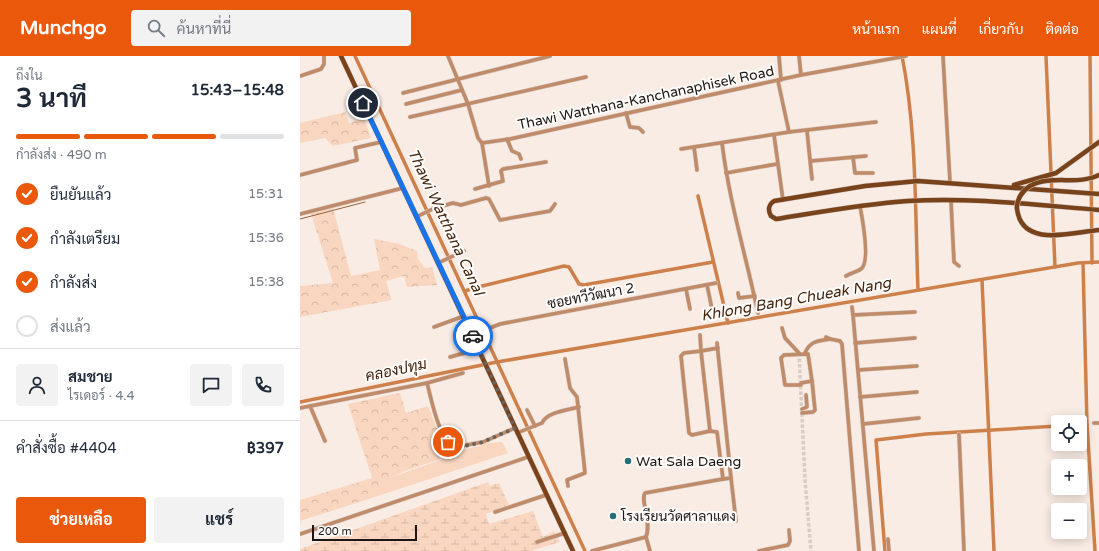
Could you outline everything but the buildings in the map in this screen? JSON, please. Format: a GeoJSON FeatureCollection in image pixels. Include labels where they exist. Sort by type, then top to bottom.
{"type":"FeatureCollection","features":[{"type":"Feature","properties":{"kind":"main road"},"geometry":{"type":"LineString","coordinates":[[341,56],[416,217],[440,262],[487,368],[515,428],[520,433],[528,456],[573,551]]}},
{"type":"Feature","properties":{"kind":"main road"},"geometry":{"type":"LineString","coordinates":[[1011,186],[1056,173],[1099,142]]}},
{"type":"Feature","properties":{"kind":"main road"},"geometry":{"type":"LineString","coordinates":[[1099,175],[1085,180],[1053,181],[1029,186],[1020,196],[1017,208],[1022,222],[1026,227],[1037,234],[1055,235],[1099,230]]}},
{"type":"Feature","properties":{"kind":"main road"},"geometry":{"type":"LineString","coordinates":[[1099,194],[1011,186],[924,181],[774,201],[769,210],[771,216],[776,219],[860,206],[909,201],[950,201],[1099,210]]}},
{"type":"Feature","properties":{"kind":"street"},"geometry":{"type":"LineString","coordinates":[[300,76],[321,69],[324,64],[324,56]]}},
{"type":"Feature","properties":{"kind":"street"},"geometry":{"type":"LineString","coordinates":[[448,56],[468,104],[477,135],[482,143],[489,186]]}},
{"type":"Feature","properties":{"kind":"street"},"geometry":{"type":"LineString","coordinates":[[403,93],[550,56]]}},
{"type":"Feature","properties":{"kind":"street"},"geometry":{"type":"LineString","coordinates":[[778,56],[780,80],[789,132]]}},
{"type":"Feature","properties":{"kind":"street"},"geometry":{"type":"LineString","coordinates":[[799,56],[801,75]]}},
{"type":"Feature","properties":{"kind":"street","name":"Thawi Watthana-Kanchanaphisek Road"},"geometry":{"type":"LineString","coordinates":[[482,143],[507,140],[801,75],[906,56]]}},
{"type":"Feature","properties":{"kind":"street"},"geometry":{"type":"LineString","coordinates":[[943,56],[950,182]]}},
{"type":"Feature","properties":{"kind":"street"},"geometry":{"type":"LineString","coordinates":[[410,117],[586,77]]}},
{"type":"Feature","properties":{"kind":"street"},"geometry":{"type":"LineString","coordinates":[[406,104],[462,90]]}},
{"type":"Feature","properties":{"kind":"street"},"geometry":{"type":"LineString","coordinates":[[626,113],[630,127],[639,128],[643,132]]}},
{"type":"Feature","properties":{"kind":"street"},"geometry":{"type":"LineString","coordinates":[[681,149],[789,132],[876,122]]}},
{"type":"Feature","properties":{"kind":"street"},"geometry":{"type":"LineString","coordinates":[[807,131],[812,180]]}},
{"type":"Feature","properties":{"kind":"street"},"geometry":{"type":"LineString","coordinates":[[774,135],[777,164],[784,200]]}},
{"type":"Feature","properties":{"kind":"street"},"geometry":{"type":"LineString","coordinates":[[507,140],[512,151],[521,158]]}},
{"type":"Feature","properties":{"kind":"street"},"geometry":{"type":"LineString","coordinates":[[300,176],[357,160],[354,148],[380,142]]}},
{"type":"Feature","properties":{"kind":"street"},"geometry":{"type":"LineString","coordinates":[[722,143],[738,233],[758,312]]}},
{"type":"Feature","properties":{"kind":"street"},"geometry":{"type":"LineString","coordinates":[[694,148],[697,170]]}},
{"type":"Feature","properties":{"kind":"street"},"geometry":{"type":"LineString","coordinates":[[811,161],[866,156]]}},
{"type":"Feature","properties":{"kind":"street"},"geometry":{"type":"LineString","coordinates":[[853,157],[854,173],[873,173]]}},
{"type":"Feature","properties":{"kind":"street"},"geometry":{"type":"LineString","coordinates":[[475,189],[504,181],[502,170],[546,162]]}},
{"type":"Feature","properties":{"kind":"street"},"geometry":{"type":"LineString","coordinates":[[726,172],[777,164]]}},
{"type":"Feature","properties":{"kind":"street"},"geometry":{"type":"LineString","coordinates":[[300,214],[403,188]]}},
{"type":"Feature","properties":{"kind":"street"},"geometry":{"type":"LineString","coordinates":[[416,217],[435,208],[453,203],[461,206],[488,198],[500,220],[550,211],[555,204]]}},
{"type":"Feature","properties":{"kind":"street"},"geometry":{"type":"LineString","coordinates":[[950,201],[954,262],[959,266]]}},
{"type":"Feature","properties":{"kind":"street"},"geometry":{"type":"LineString","coordinates":[[846,276],[861,269],[866,251],[860,206]]}},
{"type":"Feature","properties":{"kind":"street"},"geometry":{"type":"LineString","coordinates":[[440,262],[464,251]]}},
{"type":"Feature","properties":{"kind":"street","name":"ซอยทวีวัฒนา 2"},"geometry":{"type":"LineString","coordinates":[[472,335],[500,324],[716,283]]}},
{"type":"Feature","properties":{"kind":"street"},"geometry":{"type":"LineString","coordinates":[[707,285],[712,309]]}},
{"type":"Feature","properties":{"kind":"street"},"geometry":{"type":"LineString","coordinates":[[686,289],[690,309]]}},
{"type":"Feature","properties":{"kind":"street"},"geometry":{"type":"LineString","coordinates":[[738,293],[739,298],[742,299],[755,296]]}},
{"type":"Feature","properties":{"kind":"street"},"geometry":{"type":"LineString","coordinates":[[852,307],[874,551]]}},
{"type":"Feature","properties":{"kind":"street"},"geometry":{"type":"LineString","coordinates":[[853,316],[915,312]]}},
{"type":"Feature","properties":{"kind":"street"},"geometry":{"type":"LineString","coordinates":[[434,327],[464,316]]}},
{"type":"Feature","properties":{"kind":"street"},"geometry":{"type":"LineString","coordinates":[[782,328],[785,338],[799,353]]}},
{"type":"Feature","properties":{"kind":"street"},"geometry":{"type":"LineString","coordinates":[[700,335],[710,431]]}},
{"type":"Feature","properties":{"kind":"street"},"geometry":{"type":"LineString","coordinates":[[805,353],[808,346],[815,341],[828,338],[840,341],[842,344],[859,551]]}},
{"type":"Feature","properties":{"kind":"street"},"geometry":{"type":"LineString","coordinates":[[855,343],[915,338]]}},
{"type":"Feature","properties":{"kind":"street"},"geometry":{"type":"LineString","coordinates":[[717,343],[736,521]]}},
{"type":"Feature","properties":{"kind":"street"},"geometry":{"type":"LineString","coordinates":[[718,348],[684,353],[681,356],[689,433],[692,435],[710,431],[717,432],[722,479]]}},
{"type":"Feature","properties":{"kind":"street"},"geometry":{"type":"LineString","coordinates":[[450,358],[479,349]]}},
{"type":"Feature","properties":{"kind":"street"},"geometry":{"type":"LineString","coordinates":[[806,396],[807,407],[802,411],[813,412],[815,410],[812,381],[809,355],[799,353],[784,355],[782,361],[785,385],[801,384],[812,381]]}},
{"type":"Feature","properties":{"kind":"street"},"geometry":{"type":"LineString","coordinates":[[566,359],[570,388],[577,397],[579,407],[585,473],[567,480],[568,486]]}},
{"type":"Feature","properties":{"kind":"street"},"geometry":{"type":"LineString","coordinates":[[858,370],[916,366]]}},
{"type":"Feature","properties":{"kind":"street"},"geometry":{"type":"LineString","coordinates":[[300,408],[427,383],[463,373]]}},
{"type":"Feature","properties":{"kind":"street"},"geometry":{"type":"LineString","coordinates":[[427,383],[440,429],[448,442],[455,448],[483,442],[515,428]]}},
{"type":"Feature","properties":{"kind":"street"},"geometry":{"type":"LineString","coordinates":[[860,397],[917,392]]}},
{"type":"Feature","properties":{"kind":"street"},"geometry":{"type":"LineString","coordinates":[[310,406],[325,441]]}},
{"type":"Feature","properties":{"kind":"street"},"geometry":{"type":"LineString","coordinates":[[520,433],[542,423],[544,419],[549,416],[579,407]]}},
{"type":"Feature","properties":{"kind":"street"},"geometry":{"type":"LineString","coordinates":[[527,410],[535,426]]}},
{"type":"Feature","properties":{"kind":"street"},"geometry":{"type":"LineString","coordinates":[[863,424],[919,418]]}},
{"type":"Feature","properties":{"kind":"street"},"geometry":{"type":"LineString","coordinates":[[1094,423],[1099,423]]}},
{"type":"Feature","properties":{"kind":"street"},"geometry":{"type":"LineString","coordinates":[[959,434],[964,551]]}},
{"type":"Feature","properties":{"kind":"street"},"geometry":{"type":"LineString","coordinates":[[718,444],[727,443]]}},
{"type":"Feature","properties":{"kind":"street"},"geometry":{"type":"LineString","coordinates":[[300,534],[528,456]]}},
{"type":"Feature","properties":{"kind":"street"},"geometry":{"type":"LineString","coordinates":[[650,551],[646,536],[649,529],[643,498],[645,493],[731,478]]}},
{"type":"Feature","properties":{"kind":"street"},"geometry":{"type":"LineString","coordinates":[[495,512],[546,495]]}},
{"type":"Feature","properties":{"kind":"street"},"geometry":{"type":"LineString","coordinates":[[759,551],[788,544],[790,541],[789,530]]}},
{"type":"Feature","properties":{"kind":"street"},"geometry":{"type":"LineString","coordinates":[[536,542],[565,533]]}},
{"type":"Feature","properties":{"kind":"street"},"geometry":{"type":"LineString","coordinates":[[592,551],[646,536]]}},
{"type":"Feature","properties":{"kind":"street"},"geometry":{"type":"LineString","coordinates":[[888,539],[889,551]]}},
{"type":"Feature","properties":{"kind":"green space"},"geometry":{"type":"Polygon","coordinates":[[[345,112],[349,123],[364,118],[371,138],[333,146],[325,138],[300,143],[300,123],[345,112]]]}},
{"type":"Feature","properties":{"kind":"green space"},"geometry":{"type":"Polygon","coordinates":[[[333,208],[351,276],[380,270],[374,239],[400,244],[417,251],[418,259],[425,268],[432,267],[437,285],[407,287],[404,276],[386,281],[392,300],[300,317],[300,286],[333,283],[311,214],[333,208]]]}},
{"type":"Feature","properties":{"kind":"green space"},"geometry":{"type":"Polygon","coordinates":[[[400,393],[406,413],[428,406],[442,438],[450,448],[456,452],[398,474],[381,486],[381,495],[300,521],[300,500],[372,478],[348,404],[400,393]]]}},
{"type":"Feature","properties":{"kind":"green space"},"geometry":{"type":"Polygon","coordinates":[[[502,442],[508,453],[381,495],[381,486],[389,478],[446,458],[456,452],[488,443],[502,442]]]}},
{"type":"Feature","properties":{"kind":"green space"},"geometry":{"type":"Polygon","coordinates":[[[488,482],[490,486],[499,483],[509,505],[486,514],[489,524],[533,511],[543,537],[554,531],[560,542],[531,551],[300,551],[300,549],[488,482]]]}},
{"type":"Feature","properties":{"kind":"waterway","name":"Thawi Watthana Canal"},"geometry":{"type":"LineString","coordinates":[[355,56],[585,551]]}},
{"type":"Feature","properties":{"kind":"waterway"},"geometry":{"type":"LineString","coordinates":[[902,56],[907,84],[913,143],[918,290]]}},
{"type":"Feature","properties":{"kind":"waterway"},"geometry":{"type":"LineString","coordinates":[[1046,56],[1055,267]]}},
{"type":"Feature","properties":{"kind":"waterway"},"geometry":{"type":"LineString","coordinates":[[1090,56],[1092,263]]}},
{"type":"Feature","properties":{"kind":"waterway"},"geometry":{"type":"LineString","coordinates":[[698,196],[728,323]]}},
{"type":"Feature","properties":{"kind":"waterway"},"geometry":{"type":"LineString","coordinates":[[300,219],[365,202]]}},
{"type":"Feature","properties":{"kind":"waterway"},"geometry":{"type":"LineString","coordinates":[[465,291],[564,266],[569,267],[579,284],[584,285],[713,262]]}},
{"type":"Feature","properties":{"kind":"waterway","name":"Khlong Bang Chueak Nang"},"geometry":{"type":"LineString","coordinates":[[300,402],[497,362],[1078,263],[1099,262]]}},
{"type":"Feature","properties":{"kind":"waterway"},"geometry":{"type":"LineString","coordinates":[[1083,263],[1087,424],[1095,551]]}},
{"type":"Feature","properties":{"kind":"waterway"},"geometry":{"type":"LineString","coordinates":[[982,280],[994,551]]}},
{"type":"Feature","properties":{"kind":"waterway"},"geometry":{"type":"LineString","coordinates":[[885,551],[876,440],[926,434],[1051,426]]}},
{"type":"Feature","properties":{"kind":"tunnel"},"geometry":{"type":"LineString","coordinates":[[799,353],[805,480],[811,551]]}},
{"type":"Feature","properties":{"kind":"way so far"},"geometry":{"type":"LineString","coordinates":[[448,442],[455,448],[468,446],[483,442],[515,428],[473,336]]}},
{"type":"Feature","properties":{"kind":"place","name":"Wat Sala Daeng"},"geometry":{"type":"Point","coordinates":[628,461]}},
{"type":"Feature","properties":{"kind":"place","name":"โรงเรียนวัดศาลาแดง"},"geometry":{"type":"Point","coordinates":[613,516]}},
{"type":"Feature","properties":{"kind":"route"},"geometry":{"type":"LineString","coordinates":[[363,103],[380,142],[473,336]]}},
{"type":"Feature","properties":{"kind":"water label","name":"คลองปทุม"},"geometry":{"type":"Point","coordinates":[396,370]}}]}
